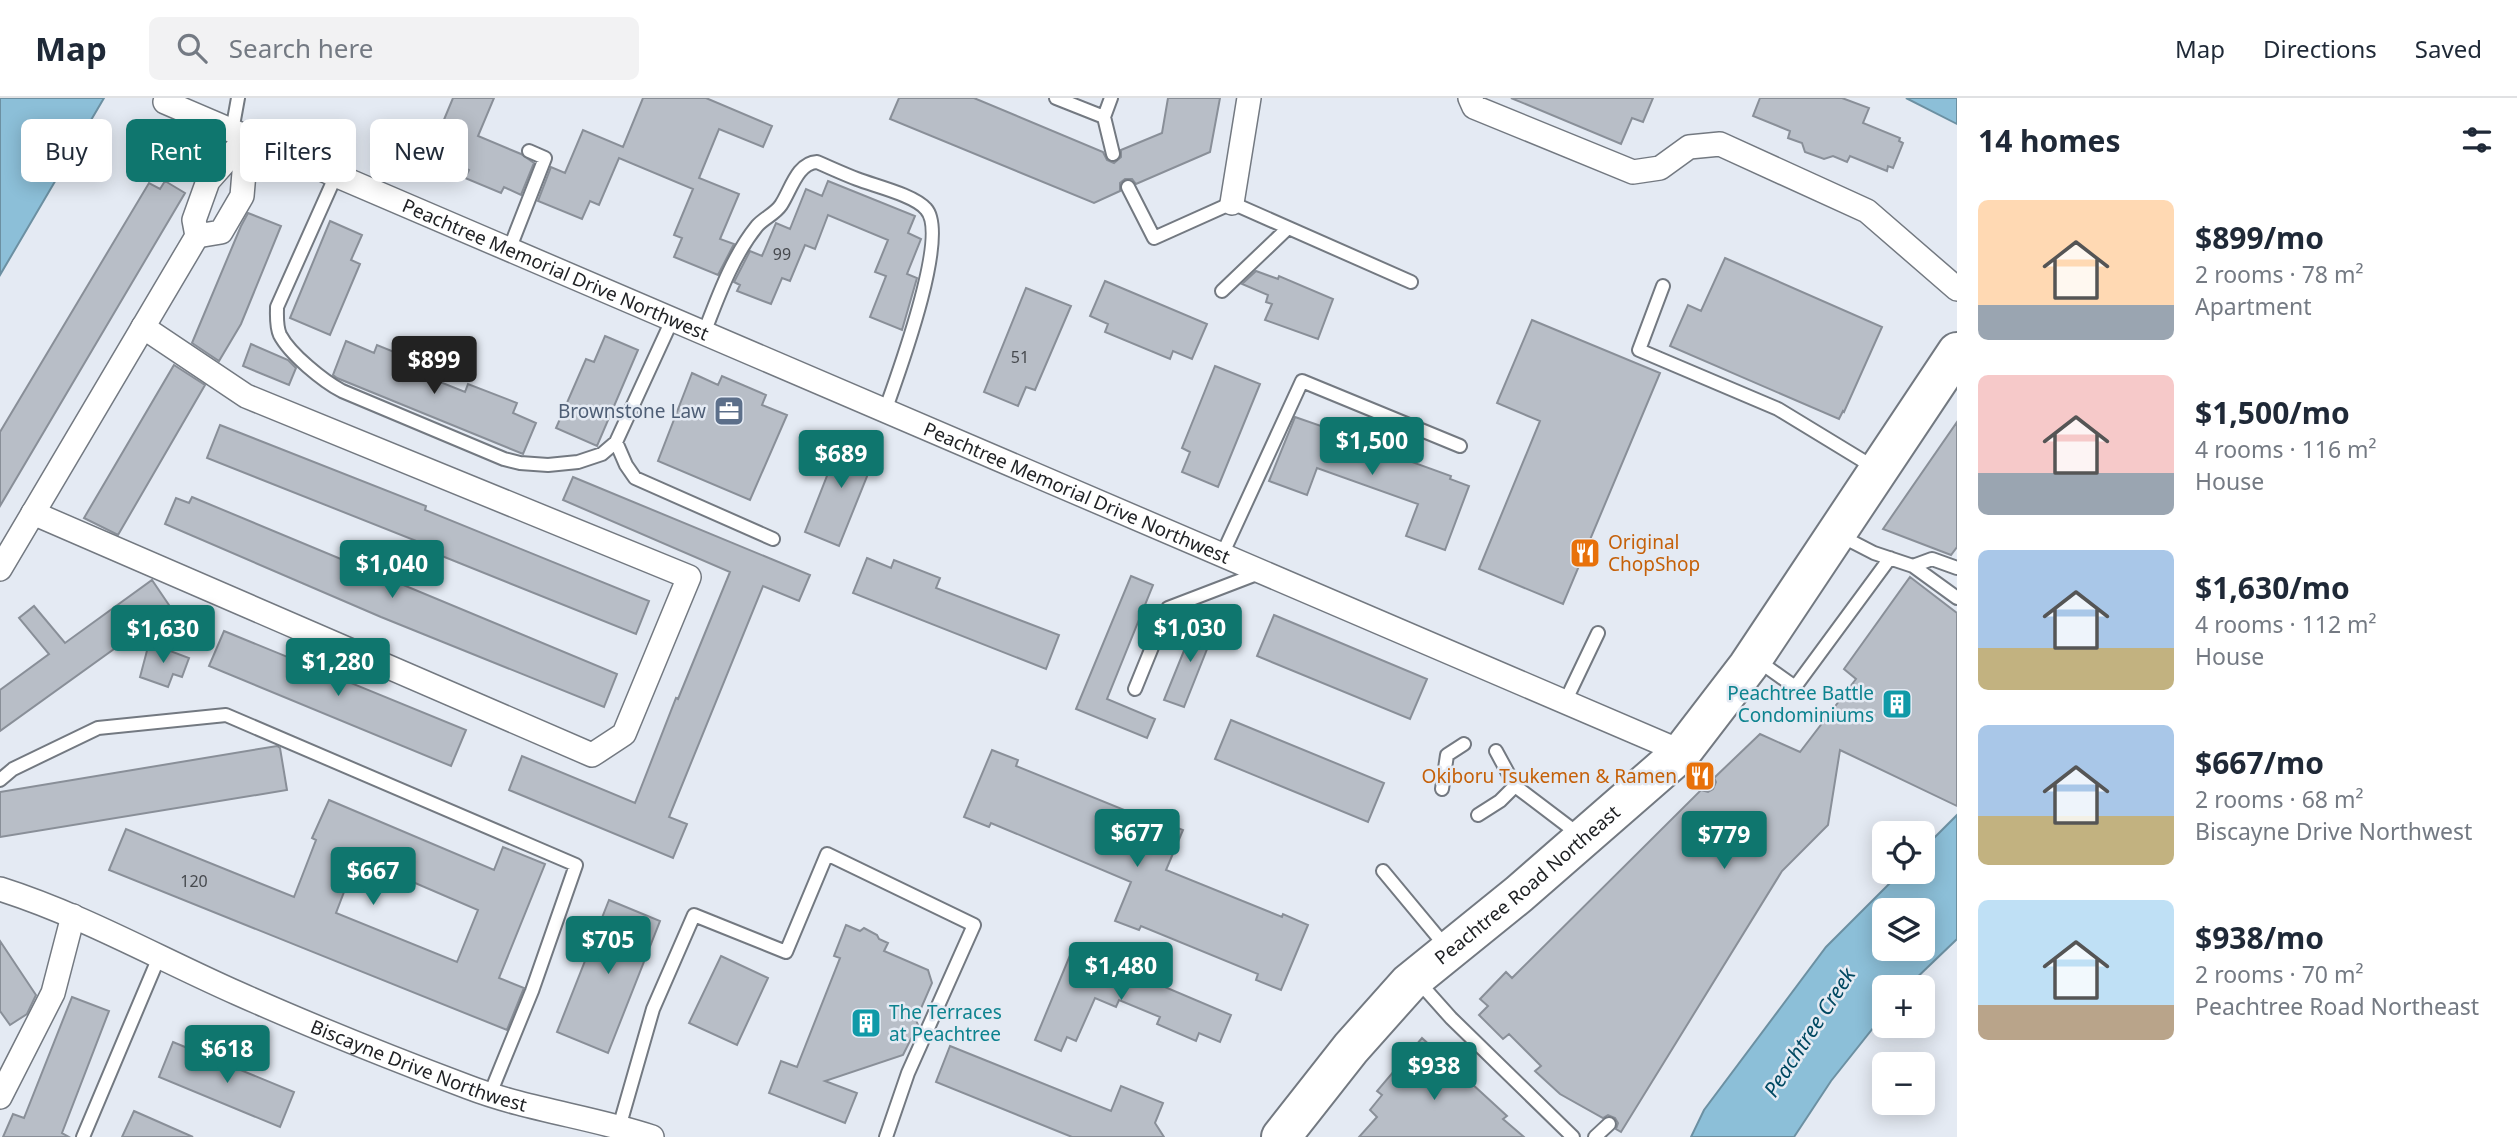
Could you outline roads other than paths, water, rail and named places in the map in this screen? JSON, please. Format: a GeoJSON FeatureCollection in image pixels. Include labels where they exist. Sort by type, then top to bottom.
{"type":"FeatureCollection","features":[{"type":"Feature","properties":{"kind":"highway","name":"Peachtree Road Northeast"},"geometry":{"type":"LineString","coordinates":[[1281,1137],[1351,1048],[1416,978],[1519,894],[1682,752],[1754,657],[1957,352]]}},
{"type":"Feature","properties":{"kind":"street"},"geometry":{"type":"LineString","coordinates":[[1232,203],[1249,98]]}},
{"type":"Feature","properties":{"kind":"street"},"geometry":{"type":"LineString","coordinates":[[1470,98],[1474,107],[1633,172],[1660,168],[1689,147],[1720,144],[1867,211],[1957,289]]}},
{"type":"Feature","properties":{"kind":"street","name":"Peachtree Memorial Drive Northwest"},"geometry":{"type":"LineString","coordinates":[[165,102],[239,134]]}},
{"type":"Feature","properties":{"kind":"street"},"geometry":{"type":"LineString","coordinates":[[197,236],[221,232],[242,196],[239,134]]}},
{"type":"Feature","properties":{"kind":"street"},"geometry":{"type":"LineString","coordinates":[[0,569],[197,236],[194,220],[208,181],[239,134]]}},
{"type":"Feature","properties":{"kind":"street","name":"Peachtree Memorial Drive Northwest"},"geometry":{"type":"LineString","coordinates":[[352,182],[1682,752]]}},
{"type":"Feature","properties":{"kind":"street"},"geometry":{"type":"LineString","coordinates":[[33,513],[592,755],[624,734],[690,577],[246,396],[143,327]]}},
{"type":"Feature","properties":{"kind":"street","name":"Biscayne Drive Northwest"},"geometry":{"type":"LineString","coordinates":[[0,888],[46,903],[238,994],[470,1088],[618,1132],[652,1137]]}},
{"type":"Feature","properties":{"kind":"street"},"geometry":{"type":"LineString","coordinates":[[0,1097],[53,993],[73,916]]}},
{"type":"Feature","properties":{"kind":"lane"},"geometry":{"type":"LineString","coordinates":[[238,98],[239,134]]}},
{"type":"Feature","properties":{"kind":"lane"},"geometry":{"type":"LineString","coordinates":[[1056,98],[1104,117]]}},
{"type":"Feature","properties":{"kind":"lane"},"geometry":{"type":"LineString","coordinates":[[1111,98],[1104,117],[1113,154]]}},
{"type":"Feature","properties":{"kind":"lane"},"geometry":{"type":"LineString","coordinates":[[509,250],[545,158],[529,151]]}},
{"type":"Feature","properties":{"kind":"lane"},"geometry":{"type":"LineString","coordinates":[[704,333],[722,286],[738,256],[758,225],[779,208],[800,170],[810,162],[817,162],[911,199],[927,209],[932,221],[933,238],[925,290],[885,411]]}},
{"type":"Feature","properties":{"kind":"lane"},"geometry":{"type":"LineString","coordinates":[[333,182],[277,307],[276,321],[280,335],[326,383],[504,459],[548,465],[578,462],[602,454],[616,442],[673,318]]}},
{"type":"Feature","properties":{"kind":"lane"},"geometry":{"type":"LineString","coordinates":[[1128,187],[1154,238],[1232,203],[1411,282]]}},
{"type":"Feature","properties":{"kind":"lane"},"geometry":{"type":"LineString","coordinates":[[1222,291],[1288,228]]}},
{"type":"Feature","properties":{"kind":"lane"},"geometry":{"type":"LineString","coordinates":[[1663,286],[1639,350],[1778,409],[1878,470]]}},
{"type":"Feature","properties":{"kind":"lane"},"geometry":{"type":"LineString","coordinates":[[1222,555],[1302,381],[1460,446]]}},
{"type":"Feature","properties":{"kind":"lane"},"geometry":{"type":"LineString","coordinates":[[616,442],[626,466],[635,478],[773,538]]}},
{"type":"Feature","properties":{"kind":"lane"},"geometry":{"type":"LineString","coordinates":[[1837,534],[1874,553],[1913,566],[1957,597]]}},
{"type":"Feature","properties":{"kind":"lane"},"geometry":{"type":"LineString","coordinates":[[1754,657],[1795,687],[1890,558]]}},
{"type":"Feature","properties":{"kind":"lane"},"geometry":{"type":"LineString","coordinates":[[1913,566],[1932,559],[1957,568]]}},
{"type":"Feature","properties":{"kind":"lane"},"geometry":{"type":"LineString","coordinates":[[1135,689],[1168,608],[1262,572]]}},
{"type":"Feature","properties":{"kind":"lane"},"geometry":{"type":"LineString","coordinates":[[1565,702],[1598,634]]}},
{"type":"Feature","properties":{"kind":"lane"},"geometry":{"type":"LineString","coordinates":[[0,780],[13,769],[98,728],[226,715],[576,865],[532,991],[490,1094]]}},
{"type":"Feature","properties":{"kind":"lane"},"geometry":{"type":"LineString","coordinates":[[1442,789],[1447,755],[1464,744]]}},
{"type":"Feature","properties":{"kind":"lane"},"geometry":{"type":"LineString","coordinates":[[1496,751],[1516,786],[1583,838]]}},
{"type":"Feature","properties":{"kind":"lane"},"geometry":{"type":"LineString","coordinates":[[1682,752],[1707,783]]}},
{"type":"Feature","properties":{"kind":"lane"},"geometry":{"type":"LineString","coordinates":[[1478,815],[1500,801],[1516,786]]}},
{"type":"Feature","properties":{"kind":"lane"},"geometry":{"type":"LineString","coordinates":[[618,1132],[653,1009],[694,915],[786,952],[827,854],[974,926],[908,1073],[886,1137]]}},
{"type":"Feature","properties":{"kind":"lane"},"geometry":{"type":"LineString","coordinates":[[1383,871],[1449,951]]}},
{"type":"Feature","properties":{"kind":"lane"},"geometry":{"type":"LineString","coordinates":[[83,1137],[159,957]]}},
{"type":"Feature","properties":{"kind":"lane"},"geometry":{"type":"LineString","coordinates":[[1416,978],[1451,1018],[1573,1137]]}},
{"type":"Feature","properties":{"kind":"lane"},"geometry":{"type":"LineString","coordinates":[[1595,1137],[1609,1124]]}},
{"type":"Feature","properties":{"kind":"water"},"geometry":{"type":"Polygon","coordinates":[[[0,98],[104,98],[92,119],[21,119],[21,182],[55,182],[0,275],[0,98]]]}},
{"type":"Feature","properties":{"kind":"water"},"geometry":{"type":"Polygon","coordinates":[[[1906,98],[1957,98],[1957,124],[1906,98]]]}},
{"type":"Feature","properties":{"kind":"water"},"geometry":{"type":"Polygon","coordinates":[[[1957,815],[1957,939],[1935,960],[1935,898],[1875,898],[1889,884],[1935,884],[1935,837],[1957,815]]]}},
{"type":"Feature","properties":{"kind":"water","name":"Peachtree Creek"},"geometry":{"type":"Polygon","coordinates":[[[1872,901],[1872,961],[1934,961],[1920,975],[1872,975],[1872,1029],[1831,1081],[1794,1137],[1691,1137],[1704,1110],[1826,947],[1872,901]]]}},
{"type":"Feature","properties":{"kind":"place","name":"Brownstone Law"},"geometry":{"type":"Point","coordinates":[729,411]}},
{"type":"Feature","properties":{"kind":"place","name":"Original ChopShop"},"geometry":{"type":"Point","coordinates":[1585,553]}},
{"type":"Feature","properties":{"kind":"place","name":"Peachtree Battle Condominiums"},"geometry":{"type":"Point","coordinates":[1897,704]}},
{"type":"Feature","properties":{"kind":"place","name":"Okiboru Tsukemen & Ramen"},"geometry":{"type":"Point","coordinates":[1700,776]}},
{"type":"Feature","properties":{"kind":"place","name":"The Terraces at Peachtree"},"geometry":{"type":"Point","coordinates":[866,1023]}}]}
